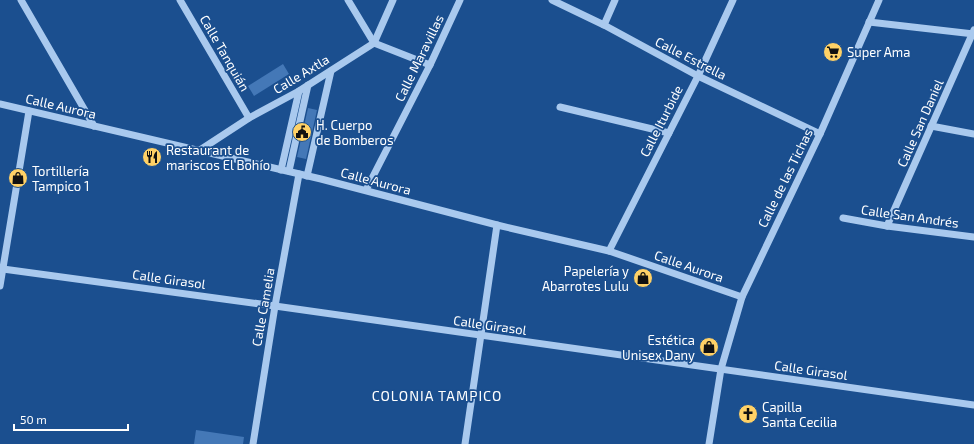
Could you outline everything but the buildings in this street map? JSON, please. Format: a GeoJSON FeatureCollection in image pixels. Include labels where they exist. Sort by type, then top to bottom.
{"type":"FeatureCollection","features":[{"type":"Feature","properties":{"kind":"street"},"geometry":{"type":"LineString","coordinates":[[21,0],[94,126]]}},
{"type":"Feature","properties":{"kind":"street","name":"Calle Tanquián"},"geometry":{"type":"LineString","coordinates":[[180,0],[249,118]]}},
{"type":"Feature","properties":{"kind":"street"},"geometry":{"type":"LineString","coordinates":[[348,0],[374,43],[430,65]]}},
{"type":"Feature","properties":{"kind":"street"},"geometry":{"type":"LineString","coordinates":[[374,43],[393,0]]}},
{"type":"Feature","properties":{"kind":"street","name":"Calle Maravillas"},"geometry":{"type":"LineString","coordinates":[[366,190],[430,65],[460,0]]}},
{"type":"Feature","properties":{"kind":"street","name":"Calle Estrella"},"geometry":{"type":"LineString","coordinates":[[552,0],[604,25],[698,76],[820,134]]}},
{"type":"Feature","properties":{"kind":"street"},"geometry":{"type":"LineString","coordinates":[[604,25],[615,0]]}},
{"type":"Feature","properties":{"kind":"street","name":"Calle Iturbide"},"geometry":{"type":"LineString","coordinates":[[609,251],[698,76],[733,0]]}},
{"type":"Feature","properties":{"kind":"street","name":"Calle de las Tichas"},"geometry":{"type":"LineString","coordinates":[[709,444],[721,369],[742,297],[820,134],[879,0]]}},
{"type":"Feature","properties":{"kind":"street"},"geometry":{"type":"LineString","coordinates":[[869,22],[973,32]]}},
{"type":"Feature","properties":{"kind":"street","name":"Calle San Daniel"},"geometry":{"type":"LineString","coordinates":[[887,226],[973,32]]}},
{"type":"Feature","properties":{"kind":"street","name":"Calle Axtla"},"geometry":{"type":"LineString","coordinates":[[200,150],[249,118],[299,91],[374,43]]}},
{"type":"Feature","properties":{"kind":"street"},"geometry":{"type":"LineString","coordinates":[[307,176],[331,70]]}},
{"type":"Feature","properties":{"kind":"street"},"geometry":{"type":"LineString","coordinates":[[289,171],[308,85]]}},
{"type":"Feature","properties":{"kind":"street"},"geometry":{"type":"LineString","coordinates":[[281,170],[299,91]]}},
{"type":"Feature","properties":{"kind":"street","name":"Calle Aurora"},"geometry":{"type":"LineString","coordinates":[[0,104],[289,171],[497,225],[609,251],[742,297]]}},
{"type":"Feature","properties":{"kind":"street"},"geometry":{"type":"LineString","coordinates":[[560,107],[669,133]]}},
{"type":"Feature","properties":{"kind":"street"},"geometry":{"type":"LineString","coordinates":[[0,286],[29,111]]}},
{"type":"Feature","properties":{"kind":"street"},"geometry":{"type":"LineString","coordinates":[[931,126],[974,134]]}},
{"type":"Feature","properties":{"kind":"street","name":"Calle Camelia"},"geometry":{"type":"LineString","coordinates":[[253,444],[275,306],[299,174]]}},
{"type":"Feature","properties":{"kind":"street","name":"Calle San Andrés"},"geometry":{"type":"LineString","coordinates":[[843,218],[887,226],[974,237]]}},
{"type":"Feature","properties":{"kind":"street"},"geometry":{"type":"LineString","coordinates":[[464,444],[497,225]]}},
{"type":"Feature","properties":{"kind":"street","name":"Calle Girasol"},"geometry":{"type":"LineString","coordinates":[[3,269],[974,405]]}},
{"type":"Feature","properties":{"kind":"place","name":"Super Ama"},"geometry":{"type":"Point","coordinates":[833,52]}},
{"type":"Feature","properties":{"kind":"place","name":"H. Cuerpo de Bomberos"},"geometry":{"type":"Point","coordinates":[302,132]}},
{"type":"Feature","properties":{"kind":"place","name":"Restaurant de mariscos El Bohío"},"geometry":{"type":"Point","coordinates":[152,157]}},
{"type":"Feature","properties":{"kind":"place","name":"Tortillería Tampico 1"},"geometry":{"type":"Point","coordinates":[18,178]}},
{"type":"Feature","properties":{"kind":"place","name":"Papelería y Abarrotes Lulu"},"geometry":{"type":"Point","coordinates":[643,278]}},
{"type":"Feature","properties":{"kind":"place","name":"Estética Unisex Dany"},"geometry":{"type":"Point","coordinates":[709,347]}},
{"type":"Feature","properties":{"kind":"place","name":"Capilla Santa Cecilia"},"geometry":{"type":"Point","coordinates":[748,414]}},
{"type":"Feature","properties":{"kind":"district","name":"COLONIA TAMPICO"},"geometry":{"type":"Point","coordinates":[437,396]}}]}
